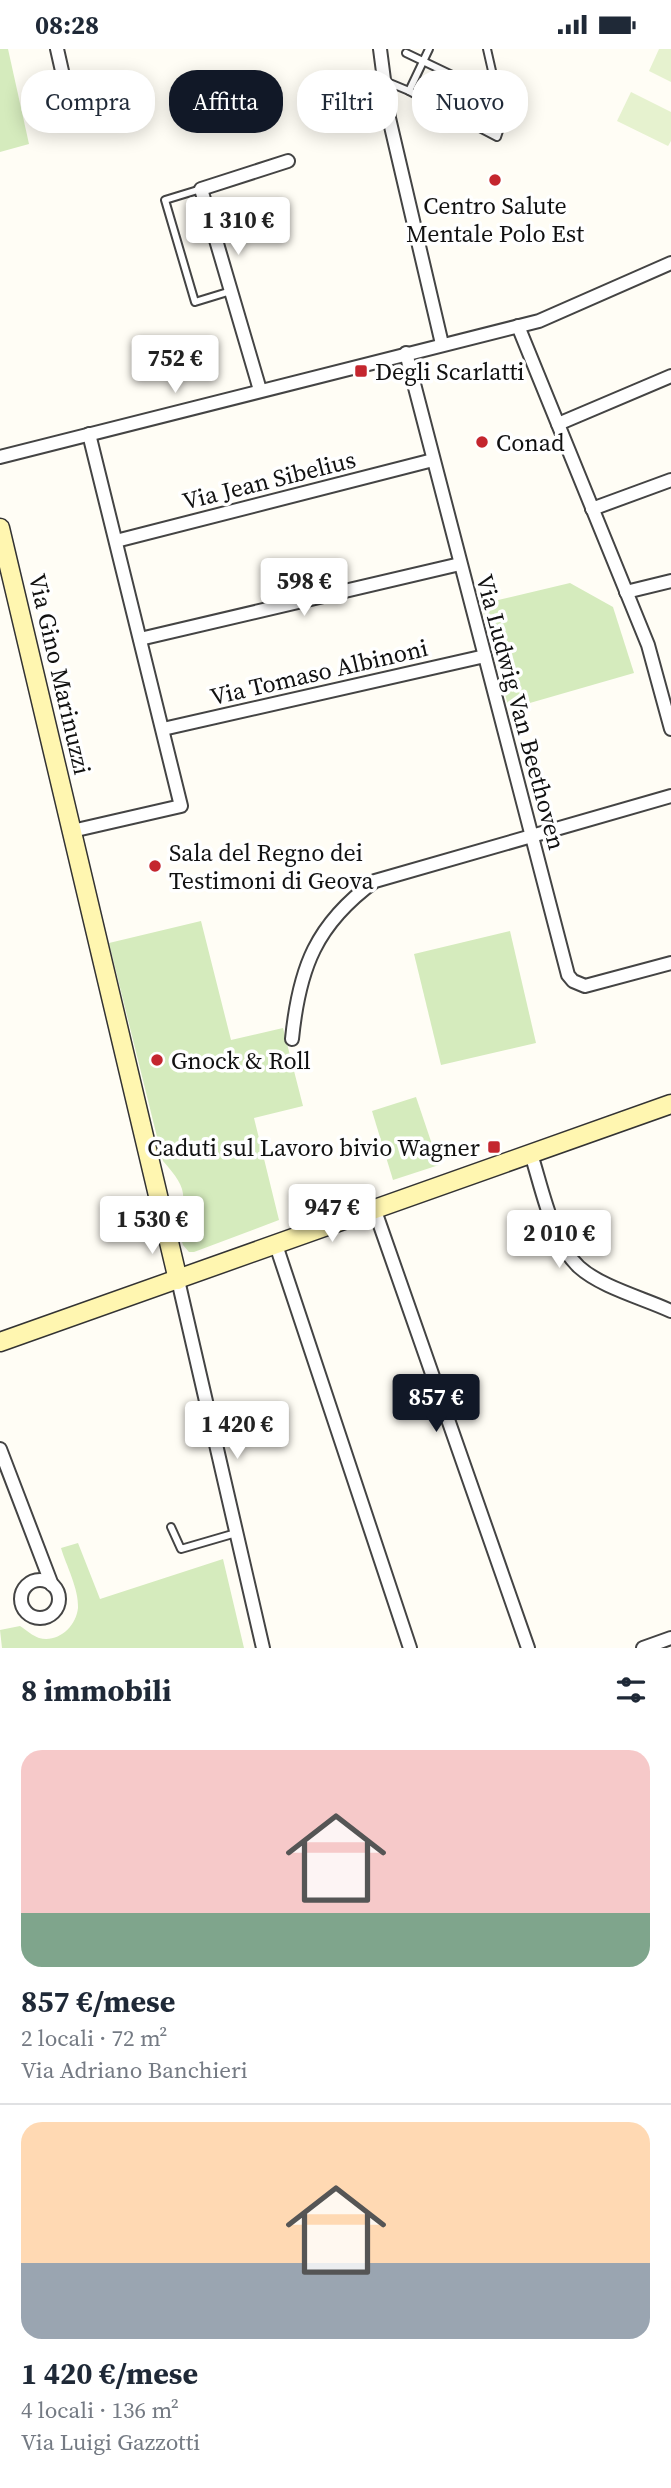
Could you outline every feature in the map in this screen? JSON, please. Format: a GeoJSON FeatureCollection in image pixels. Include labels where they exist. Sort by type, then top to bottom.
{"type":"FeatureCollection","features":[{"type":"Feature","properties":{"kind":"street"},"geometry":{"type":"LineString","coordinates":[[57,49],[62,70]]}},
{"type":"Feature","properties":{"kind":"street"},"geometry":{"type":"LineString","coordinates":[[380,49],[383,70]]}},
{"type":"Feature","properties":{"kind":"street"},"geometry":{"type":"LineString","coordinates":[[393,133],[442,344]]}},
{"type":"Feature","properties":{"kind":"street"},"geometry":{"type":"LineString","coordinates":[[260,390],[201,189],[288,161]]}},
{"type":"Feature","properties":{"kind":"street"},"geometry":{"type":"LineString","coordinates":[[0,457],[539,321],[671,263]]}},
{"type":"Feature","properties":{"kind":"street"},"geometry":{"type":"LineString","coordinates":[[518,326],[648,645],[667,696],[671,730]]}},
{"type":"Feature","properties":{"kind":"street","name":"Via Ludwig Van Beethoven"},"geometry":{"type":"LineString","coordinates":[[406,353],[568,975],[573,981],[585,986],[671,963]]}},
{"type":"Feature","properties":{"kind":"street"},"geometry":{"type":"LineString","coordinates":[[558,424],[671,376]]}},
{"type":"Feature","properties":{"kind":"street"},"geometry":{"type":"LineString","coordinates":[[72,831],[181,806],[89,434]]}},
{"type":"Feature","properties":{"kind":"street","name":"Via Jean Sibelius"},"geometry":{"type":"LineString","coordinates":[[116,541],[433,460]]}},
{"type":"Feature","properties":{"kind":"street"},"geometry":{"type":"LineString","coordinates":[[592,509],[671,481]]}},
{"type":"Feature","properties":{"kind":"street","name":"Via Gino Marinuzzi"},"geometry":{"type":"LineString","coordinates":[[0,529],[178,1280]]}},
{"type":"Feature","properties":{"kind":"street"},"geometry":{"type":"LineString","coordinates":[[140,639],[460,564]]}},
{"type":"Feature","properties":{"kind":"street"},"geometry":{"type":"LineString","coordinates":[[626,592],[671,581]]}},
{"type":"Feature","properties":{"kind":"street","name":"Via Tomaso Albinoni"},"geometry":{"type":"LineString","coordinates":[[163,729],[485,656]]}},
{"type":"Feature","properties":{"kind":"street"},"geometry":{"type":"LineString","coordinates":[[292,1039],[295,1006],[310,958],[331,920],[350,899],[375,881],[671,796]]}},
{"type":"Feature","properties":{"kind":"street"},"geometry":{"type":"LineString","coordinates":[[0,1342],[671,1104]]}},
{"type":"Feature","properties":{"kind":"street"},"geometry":{"type":"LineString","coordinates":[[531,1154],[559,1238],[568,1255],[597,1279],[671,1311]]}},
{"type":"Feature","properties":{"kind":"street"},"geometry":{"type":"LineString","coordinates":[[374,1208],[528,1648]]}},
{"type":"Feature","properties":{"kind":"street"},"geometry":{"type":"LineString","coordinates":[[276,1245],[410,1648]]}},
{"type":"Feature","properties":{"kind":"street"},"geometry":{"type":"LineString","coordinates":[[178,1280],[263,1648]]}},
{"type":"Feature","properties":{"kind":"street"},"geometry":{"type":"LineString","coordinates":[[0,1449],[52,1585]]}},
{"type":"Feature","properties":{"kind":"street"},"geometry":{"type":"LineString","coordinates":[[643,1648],[671,1638]]}},
{"type":"Feature","properties":{"kind":"lane"},"geometry":{"type":"LineString","coordinates":[[409,91],[429,49]]}},
{"type":"Feature","properties":{"kind":"lane"},"geometry":{"type":"LineString","coordinates":[[398,86],[497,137],[503,118],[487,49]]}},
{"type":"Feature","properties":{"kind":"lane"},"geometry":{"type":"LineString","coordinates":[[406,53],[442,70]]}},
{"type":"Feature","properties":{"kind":"lane"},"geometry":{"type":"LineString","coordinates":[[201,189],[165,201],[195,302],[231,291]]}},
{"type":"Feature","properties":{"kind":"lane"},"geometry":{"type":"LineString","coordinates":[[657,1304],[671,1299]]}},
{"type":"Feature","properties":{"kind":"lane"},"geometry":{"type":"LineString","coordinates":[[171,1527],[181,1549],[236,1533]]}},
{"type":"Feature","properties":{"kind":"green space"},"geometry":{"type":"Polygon","coordinates":[[[0,49],[8,49],[21,108],[21,133],[27,133],[29,144],[0,152],[0,49]]]}},
{"type":"Feature","properties":{"kind":"green space"},"geometry":{"type":"Polygon","coordinates":[[[659,49],[671,49],[671,82],[649,71],[659,49]]]}},
{"type":"Feature","properties":{"kind":"green space"},"geometry":{"type":"Polygon","coordinates":[[[631,92],[671,112],[671,141],[668,146],[617,121],[631,92]]]}},
{"type":"Feature","properties":{"kind":"green space"},"geometry":{"type":"Polygon","coordinates":[[[570,583],[613,607],[634,673],[509,709],[481,604],[570,583]]]}},
{"type":"Feature","properties":{"kind":"green space"},"geometry":{"type":"Polygon","coordinates":[[[201,921],[231,1040],[283,1028],[303,1106],[254,1118],[279,1220],[189,1252],[183,1245],[176,1223],[183,1204],[182,1190],[180,1183],[163,1161],[109,943],[201,921]]]}},
{"type":"Feature","properties":{"kind":"green space"},"geometry":{"type":"Polygon","coordinates":[[[510,931],[536,1043],[441,1065],[414,954],[510,931]]]}},
{"type":"Feature","properties":{"kind":"green space"},"geometry":{"type":"Polygon","coordinates":[[[416,1097],[439,1165],[393,1180],[372,1111],[416,1097]]]}},
{"type":"Feature","properties":{"kind":"green space"},"geometry":{"type":"Polygon","coordinates":[[[78,1543],[100,1599],[223,1559],[244,1648],[2,1648],[0,1630],[20,1626],[37,1637],[46,1639],[59,1636],[70,1627],[77,1615],[78,1601],[61,1548],[78,1543]]]}},
{"type":"Feature","properties":{"kind":"place","name":"Centro Salute Mentale Polo Est"},"geometry":{"type":"Point","coordinates":[495,180]}},
{"type":"Feature","properties":{"kind":"place","name":"Degli Scarlatti"},"geometry":{"type":"Point","coordinates":[361,371]}},
{"type":"Feature","properties":{"kind":"place","name":"Conad"},"geometry":{"type":"Point","coordinates":[482,442]}},
{"type":"Feature","properties":{"kind":"place","name":"Sala del Regno dei Testimoni di Geova"},"geometry":{"type":"Point","coordinates":[155,866]}},
{"type":"Feature","properties":{"kind":"place","name":"Gnock & Roll"},"geometry":{"type":"Point","coordinates":[157,1060]}},
{"type":"Feature","properties":{"kind":"place","name":"Caduti sul Lavoro bivio Wagner"},"geometry":{"type":"Point","coordinates":[494,1147]}}]}
